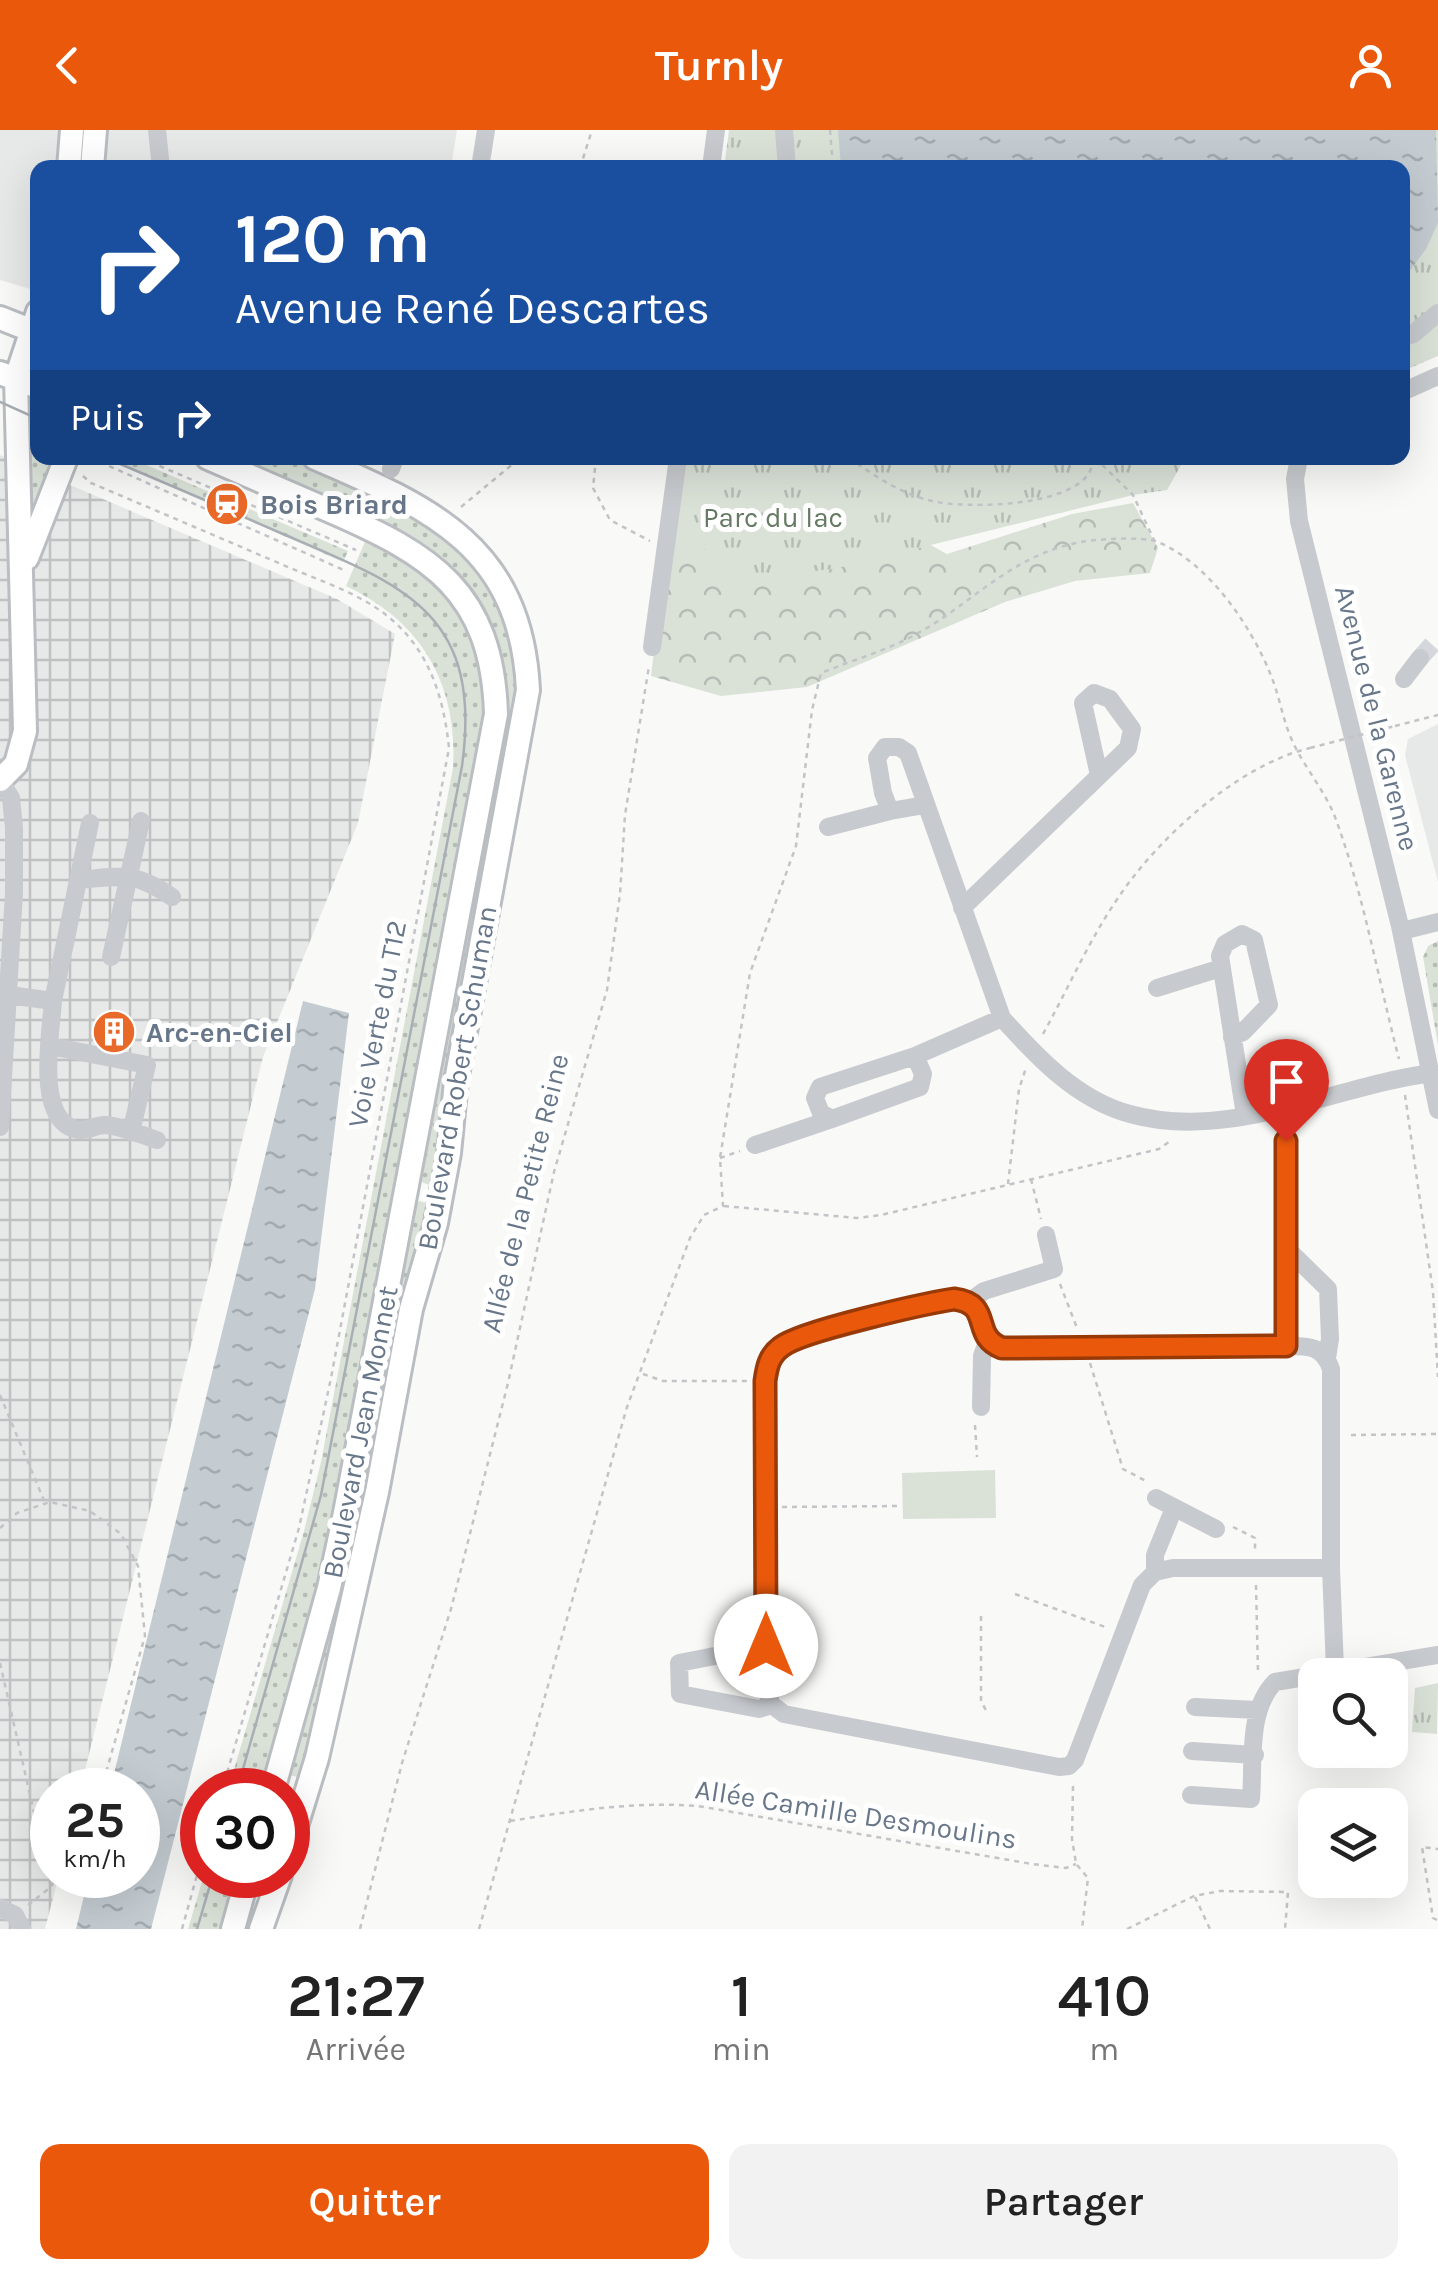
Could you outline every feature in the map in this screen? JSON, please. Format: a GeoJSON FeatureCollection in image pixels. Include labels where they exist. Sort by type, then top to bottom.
{"type":"FeatureCollection","features":[{"type":"Feature","properties":{"kind":"main road"},"geometry":{"type":"LineString","coordinates":[[70,160],[72,130]]}},
{"type":"Feature","properties":{"kind":"main road"},"geometry":{"type":"LineString","coordinates":[[93,160],[96,130]]}},
{"type":"Feature","properties":{"kind":"main road"},"geometry":{"type":"LineString","coordinates":[[0,318],[30,324]]}},
{"type":"Feature","properties":{"kind":"main road"},"geometry":{"type":"LineString","coordinates":[[0,780],[16,764],[24,732],[18,379],[30,343]]}},
{"type":"Feature","properties":{"kind":"main road","name":"Boulevard Jean Monnet"},"geometry":{"type":"LineString","coordinates":[[224,465],[366,526],[417,553],[436,568],[471,610],[488,649],[495,681],[496,714],[490,752],[346,1512],[330,1588],[279,1768]]}},
{"type":"Feature","properties":{"kind":"main road","name":"Boulevard Robert Schuman"},"geometry":{"type":"LineString","coordinates":[[310,1781],[376,1492],[411,1309],[436,1224],[449,1154],[456,1081],[528,690],[519,623],[506,592],[477,552],[425,510],[331,465]]}},
{"type":"Feature","properties":{"kind":"main road"},"geometry":{"type":"LineString","coordinates":[[22,571],[74,466]]}},
{"type":"Feature","properties":{"kind":"main road"},"geometry":{"type":"LineString","coordinates":[[232,1929],[241,1898]]}},
{"type":"Feature","properties":{"kind":"main road"},"geometry":{"type":"LineString","coordinates":[[261,1929],[272,1898]]}},
{"type":"Feature","properties":{"kind":"street"},"geometry":{"type":"LineString","coordinates":[[157,130],[160,160]]}},
{"type":"Feature","properties":{"kind":"street"},"geometry":{"type":"LineString","coordinates":[[481,160],[486,130]]}},
{"type":"Feature","properties":{"kind":"street"},"geometry":{"type":"LineString","coordinates":[[712,160],[716,130]]}},
{"type":"Feature","properties":{"kind":"street"},"geometry":{"type":"LineString","coordinates":[[784,130],[787,160]]}},
{"type":"Feature","properties":{"kind":"street"},"geometry":{"type":"LineString","coordinates":[[1410,332],[1438,313]]}},
{"type":"Feature","properties":{"kind":"street"},"geometry":{"type":"LineString","coordinates":[[1410,388],[1438,376]]}},
{"type":"Feature","properties":{"kind":"street"},"geometry":{"type":"LineString","coordinates":[[652,647],[677,465]]}},
{"type":"Feature","properties":{"kind":"street","name":"Avenue de la Garenne"},"geometry":{"type":"LineString","coordinates":[[1298,465],[1299,521],[1402,932],[1438,1110]]}},
{"type":"Feature","properties":{"kind":"street"},"geometry":{"type":"LineString","coordinates":[[1404,679],[1420,658]]}},
{"type":"Feature","properties":{"kind":"street"},"geometry":{"type":"LineString","coordinates":[[890,811],[878,758],[885,747],[899,747],[908,753],[1002,1018],[1033,1053],[1084,1093],[1128,1114],[1190,1123],[1244,1115],[1432,1073]]}},
{"type":"Feature","properties":{"kind":"street"},"geometry":{"type":"LineString","coordinates":[[962,908],[1099,775]]}},
{"type":"Feature","properties":{"kind":"street"},"geometry":{"type":"LineString","coordinates":[[0,780],[10,798],[14,828],[0,1127]]}},
{"type":"Feature","properties":{"kind":"street"},"geometry":{"type":"LineString","coordinates":[[828,826],[925,805]]}},
{"type":"Feature","properties":{"kind":"street"},"geometry":{"type":"LineString","coordinates":[[112,958],[142,821]]}},
{"type":"Feature","properties":{"kind":"street"},"geometry":{"type":"LineString","coordinates":[[90,823],[53,1000],[47,1080],[62,1122],[81,1131],[105,1125],[158,1140]]}},
{"type":"Feature","properties":{"kind":"street"},"geometry":{"type":"LineString","coordinates":[[78,880],[129,876],[146,880],[172,898]]}},
{"type":"Feature","properties":{"kind":"street"},"geometry":{"type":"LineString","coordinates":[[1402,932],[1438,922]]}},
{"type":"Feature","properties":{"kind":"street"},"geometry":{"type":"LineString","coordinates":[[1232,1038],[1269,1005],[1254,940],[1242,934],[1225,944],[1220,956],[1232,1038],[1244,1115]]}},
{"type":"Feature","properties":{"kind":"street"},"geometry":{"type":"LineString","coordinates":[[1157,988],[1222,968]]}},
{"type":"Feature","properties":{"kind":"street"},"geometry":{"type":"LineString","coordinates":[[9,995],[53,1000]]}},
{"type":"Feature","properties":{"kind":"street"},"geometry":{"type":"LineString","coordinates":[[832,1118],[820,1114],[815,1098],[820,1086],[915,1056],[1002,1018]]}},
{"type":"Feature","properties":{"kind":"street"},"geometry":{"type":"LineString","coordinates":[[50,1046],[147,1065],[131,1132]]}},
{"type":"Feature","properties":{"kind":"street"},"geometry":{"type":"LineString","coordinates":[[756,1145],[920,1087],[922,1074],[915,1056]]}},
{"type":"Feature","properties":{"kind":"street"},"geometry":{"type":"LineString","coordinates":[[1286,1106],[1286,1346]]}},
{"type":"Feature","properties":{"kind":"street"},"geometry":{"type":"LineString","coordinates":[[969,1302],[984,1292],[1054,1269],[1046,1235]]}},
{"type":"Feature","properties":{"kind":"street"},"geometry":{"type":"LineString","coordinates":[[1286,1248],[1328,1289],[1334,1658]]}},
{"type":"Feature","properties":{"kind":"street"},"geometry":{"type":"LineString","coordinates":[[982,1408],[982,1356],[988,1340],[980,1313],[969,1302],[936,1302],[787,1343],[772,1356],[765,1381],[766,1690],[777,1711],[1058,1767],[1069,1766],[1075,1760],[1142,1586],[1155,1572],[1173,1568],[1330,1568]]}},
{"type":"Feature","properties":{"kind":"street"},"geometry":{"type":"LineString","coordinates":[[988,1340],[1002,1348],[1312,1346],[1327,1358]]}},
{"type":"Feature","properties":{"kind":"street"},"geometry":{"type":"LineString","coordinates":[[1156,1492],[1174,1508],[1219,1525]]}},
{"type":"Feature","properties":{"kind":"street"},"geometry":{"type":"LineString","coordinates":[[1155,1572],[1155,1555],[1174,1508]]}},
{"type":"Feature","properties":{"kind":"street"},"geometry":{"type":"LineString","coordinates":[[766,1646],[680,1663],[680,1694],[759,1709],[772,1705]]}},
{"type":"Feature","properties":{"kind":"street"},"geometry":{"type":"LineString","coordinates":[[1408,1659],[1438,1655]]}},
{"type":"Feature","properties":{"kind":"street"},"geometry":{"type":"LineString","coordinates":[[1191,1795],[1252,1799],[1260,1702],[1275,1682],[1298,1677]]}},
{"type":"Feature","properties":{"kind":"street"},"geometry":{"type":"LineString","coordinates":[[1196,1708],[1260,1702]]}},
{"type":"Feature","properties":{"kind":"street"},"geometry":{"type":"LineString","coordinates":[[1192,1752],[1255,1755]]}},
{"type":"Feature","properties":{"kind":"path"},"geometry":{"type":"LineString","coordinates":[[583,160],[592,130]]}},
{"type":"Feature","properties":{"kind":"path"},"geometry":{"type":"LineString","coordinates":[[830,130],[832,160]]}},
{"type":"Feature","properties":{"kind":"path"},"geometry":{"type":"LineString","coordinates":[[107,465],[346,571]]}},
{"type":"Feature","properties":{"kind":"path"},"geometry":{"type":"LineString","coordinates":[[157,465],[356,550]]}},
{"type":"Feature","properties":{"kind":"path"},"geometry":{"type":"LineString","coordinates":[[461,507],[512,465]]}},
{"type":"Feature","properties":{"kind":"path"},"geometry":{"type":"LineString","coordinates":[[595,465],[593,488],[610,520],[652,544],[665,546]]}},
{"type":"Feature","properties":{"kind":"path"},"geometry":{"type":"LineString","coordinates":[[859,465],[882,482],[928,500],[966,507],[1044,496],[1075,486],[1092,465]]}},
{"type":"Feature","properties":{"kind":"path"},"geometry":{"type":"LineString","coordinates":[[1101,465],[1132,496],[1154,540]]}},
{"type":"Feature","properties":{"kind":"path","name":"Voie Verte du T12"},"geometry":{"type":"LineString","coordinates":[[74,466],[91,483],[338,589],[390,618],[418,650],[438,685],[446,716],[449,748],[331,1378],[299,1528],[228,1768]]}},
{"type":"Feature","properties":{"kind":"path","name":"Allée de la Petite Reine"},"geometry":{"type":"LineString","coordinates":[[360,1929],[402,1763],[451,1609],[508,1384],[554,1172],[607,990],[620,894],[625,815],[652,647]]}},
{"type":"Feature","properties":{"kind":"path"},"geometry":{"type":"LineString","coordinates":[[1008,1184],[1019,1089],[1033,1053],[1116,900],[1134,876],[1211,800],[1271,761],[1438,715]]}},
{"type":"Feature","properties":{"kind":"path"},"geometry":{"type":"LineString","coordinates":[[1404,1085],[1433,1292],[1438,1377]]}},
{"type":"Feature","properties":{"kind":"path"},"geometry":{"type":"LineString","coordinates":[[723,1206],[858,1218],[1159,1150],[1190,1123]]}},
{"type":"Feature","properties":{"kind":"path"},"geometry":{"type":"LineString","coordinates":[[1030,1179],[1046,1235]]}},
{"type":"Feature","properties":{"kind":"path"},"geometry":{"type":"LineString","coordinates":[[1054,1269],[1085,1348],[1123,1469],[1156,1492]]}},
{"type":"Feature","properties":{"kind":"path"},"geometry":{"type":"LineString","coordinates":[[640,1373],[663,1381],[765,1381]]}},
{"type":"Feature","properties":{"kind":"path"},"geometry":{"type":"LineString","coordinates":[[0,1395],[45,1503]]}},
{"type":"Feature","properties":{"kind":"path"},"geometry":{"type":"LineString","coordinates":[[976,1457],[975,1412],[982,1408]]}},
{"type":"Feature","properties":{"kind":"path"},"geometry":{"type":"LineString","coordinates":[[1330,1436],[1438,1434]]}},
{"type":"Feature","properties":{"kind":"path"},"geometry":{"type":"LineString","coordinates":[[0,1528],[17,1513],[45,1503],[90,1510],[121,1534],[138,1566],[144,1636],[107,1768]]}},
{"type":"Feature","properties":{"kind":"path"},"geometry":{"type":"LineString","coordinates":[[766,1508],[900,1506]]}},
{"type":"Feature","properties":{"kind":"path"},"geometry":{"type":"LineString","coordinates":[[1219,1525],[1255,1538],[1256,1562]]}},
{"type":"Feature","properties":{"kind":"path"},"geometry":{"type":"LineString","coordinates":[[1256,1576],[1260,1702]]}},
{"type":"Feature","properties":{"kind":"path"},"geometry":{"type":"LineString","coordinates":[[1014,1594],[1123,1634]]}},
{"type":"Feature","properties":{"kind":"path"},"geometry":{"type":"LineString","coordinates":[[980,1616],[981,1701],[988,1712]]}},
{"type":"Feature","properties":{"kind":"path"},"geometry":{"type":"LineString","coordinates":[[0,1663],[30,1795]]}},
{"type":"Feature","properties":{"kind":"path"},"geometry":{"type":"LineString","coordinates":[[1069,1766],[1076,1864],[1088,1878],[1082,1929]]}},
{"type":"Feature","properties":{"kind":"path","name":"Allée Camille Desmoulins"},"geometry":{"type":"LineString","coordinates":[[510,1821],[575,1811],[667,1804],[698,1806],[1049,1866],[1066,1868],[1076,1864]]}},
{"type":"Feature","properties":{"kind":"path"},"geometry":{"type":"LineString","coordinates":[[1436,1920],[1422,1847],[1438,1849]]}},
{"type":"Feature","properties":{"kind":"path"},"geometry":{"type":"LineString","coordinates":[[1127,1929],[1194,1896],[1220,1891],[1288,1892],[1286,1929]]}},
{"type":"Feature","properties":{"kind":"path"},"geometry":{"type":"LineString","coordinates":[[1194,1896],[1210,1929]]}},
{"type":"Feature","properties":{"kind":"path"},"geometry":{"type":"LineString","coordinates":[[12,1917],[37,1898]]}},
{"type":"Feature","properties":{"kind":"path"},"geometry":{"type":"LineString","coordinates":[[182,1929],[191,1898]]}},
{"type":"Feature","properties":{"kind":"shaded area"},"geometry":{"type":"Polygon","coordinates":[[[0,130],[457,130],[452,160],[30,160],[30,289],[0,280],[0,130]]]}},
{"type":"Feature","properties":{"kind":"shaded area"},"geometry":{"type":"Polygon","coordinates":[[[0,455],[337,599],[395,634],[358,823],[263,1057],[85,1768],[30,1768],[30,1898],[53,1898],[45,1929],[0,1929],[0,455]]]}},
{"type":"Feature","properties":{"kind":"shaded area"},"geometry":{"type":"Polygon","coordinates":[[[1438,724],[1438,882],[1405,755],[1408,739],[1438,724]]]}},
{"type":"Feature","properties":{"kind":"green space"},"geometry":{"type":"Polygon","coordinates":[[[729,130],[1438,130],[1438,356],[1410,368],[1410,160],[725,160],[729,130]]]}},
{"type":"Feature","properties":{"kind":"green space"},"geometry":{"type":"Polygon","coordinates":[[[27,450],[30,465],[52,465],[32,514],[27,513],[27,450]]]}},
{"type":"Feature","properties":{"kind":"green space"},"geometry":{"type":"Polygon","coordinates":[[[123,465],[146,465],[348,551],[343,562],[123,465]]]}},
{"type":"Feature","properties":{"kind":"green space"},"geometry":{"type":"Polygon","coordinates":[[[245,465],[306,465],[375,495],[364,517],[245,465]]]}},
{"type":"Feature","properties":{"kind":"green space"},"geometry":{"type":"Polygon","coordinates":[[[676,465],[698,465],[916,537],[947,554],[1072,514],[1133,503],[1158,548],[1150,573],[1075,581],[1005,602],[807,687],[721,696],[651,676],[676,465]]]}},
{"type":"Feature","properties":{"kind":"green space","name":"Parc du lac"},"geometry":{"type":"Polygon","coordinates":[[[683,465],[1181,465],[1167,490],[838,568],[714,584],[718,555],[673,537],[683,465]]]}},
{"type":"Feature","properties":{"kind":"green space"},"geometry":{"type":"Polygon","coordinates":[[[384,499],[441,535],[488,583],[508,624],[519,686],[444,1132],[429,1185],[419,1181],[506,716],[505,681],[489,621],[474,596],[456,573],[433,554],[374,521],[384,499]]]}},
{"type":"Feature","properties":{"kind":"green space"},"geometry":{"type":"Polygon","coordinates":[[[367,537],[430,577],[466,621],[477,645],[488,700],[320,1593],[270,1768],[234,1768],[321,1462],[453,768],[449,709],[430,659],[395,618],[346,586],[367,537]]]}},
{"type":"Feature","properties":{"kind":"green space"},"geometry":{"type":"Polygon","coordinates":[[[1438,941],[1438,1045],[1423,957],[1428,946],[1438,941]]]}},
{"type":"Feature","properties":{"kind":"green space"},"geometry":{"type":"Polygon","coordinates":[[[419,1201],[429,1209],[346,1595],[305,1768],[287,1768],[414,1205],[419,1201]]]}},
{"type":"Feature","properties":{"kind":"green space"},"geometry":{"type":"Polygon","coordinates":[[[995,1470],[996,1518],[903,1519],[902,1473],[995,1470]]]}},
{"type":"Feature","properties":{"kind":"green space"},"geometry":{"type":"Polygon","coordinates":[[[1438,1683],[1437,1734],[1412,1732],[1415,1688],[1438,1683]]]}},
{"type":"Feature","properties":{"kind":"green space"},"geometry":{"type":"Polygon","coordinates":[[[197,1898],[233,1898],[224,1929],[188,1929],[197,1898]]]}},
{"type":"Feature","properties":{"kind":"water"},"geometry":{"type":"Polygon","coordinates":[[[838,130],[1436,130],[1438,223],[1410,271],[1410,160],[840,160],[838,130]]]}},
{"type":"Feature","properties":{"kind":"water"},"geometry":{"type":"Polygon","coordinates":[[[303,1001],[349,1013],[315,1289],[192,1768],[180,1768],[180,1816],[160,1894],[160,1768],[115,1768],[303,1001]]]}},
{"type":"Feature","properties":{"kind":"water"},"geometry":{"type":"Polygon","coordinates":[[[83,1898],[159,1898],[151,1929],[76,1929],[83,1898]]]}},
{"type":"Feature","properties":{"kind":"tunnel"},"geometry":{"type":"LineString","coordinates":[[1420,658],[1438,638]]}},
{"type":"Feature","properties":{"kind":"tram line"},"geometry":{"type":"LineString","coordinates":[[0,402],[30,415]]}},
{"type":"Feature","properties":{"kind":"tram line"},"geometry":{"type":"LineString","coordinates":[[122,465],[327,553],[399,590],[426,612],[447,639],[460,673],[465,714],[462,766],[321,1495],[243,1768]]}},
{"type":"Feature","properties":{"kind":"tram line"},"geometry":{"type":"LineString","coordinates":[[197,1929],[206,1898]]}},
{"type":"Feature","properties":{"kind":"place","name":"Bois Briard"},"geometry":{"type":"Point","coordinates":[227,504]}},
{"type":"Feature","properties":{"kind":"place","name":"Arc-en-Ciel"},"geometry":{"type":"Point","coordinates":[114,1032]}},
{"type":"Feature","properties":{"kind":"route"},"geometry":{"type":"LineString","coordinates":[[766,1646],[765,1381],[767,1366],[778,1350],[813,1334],[954,1299],[974,1304],[984,1334],[990,1343],[1002,1348],[1286,1346],[1286,1141]]}}]}
